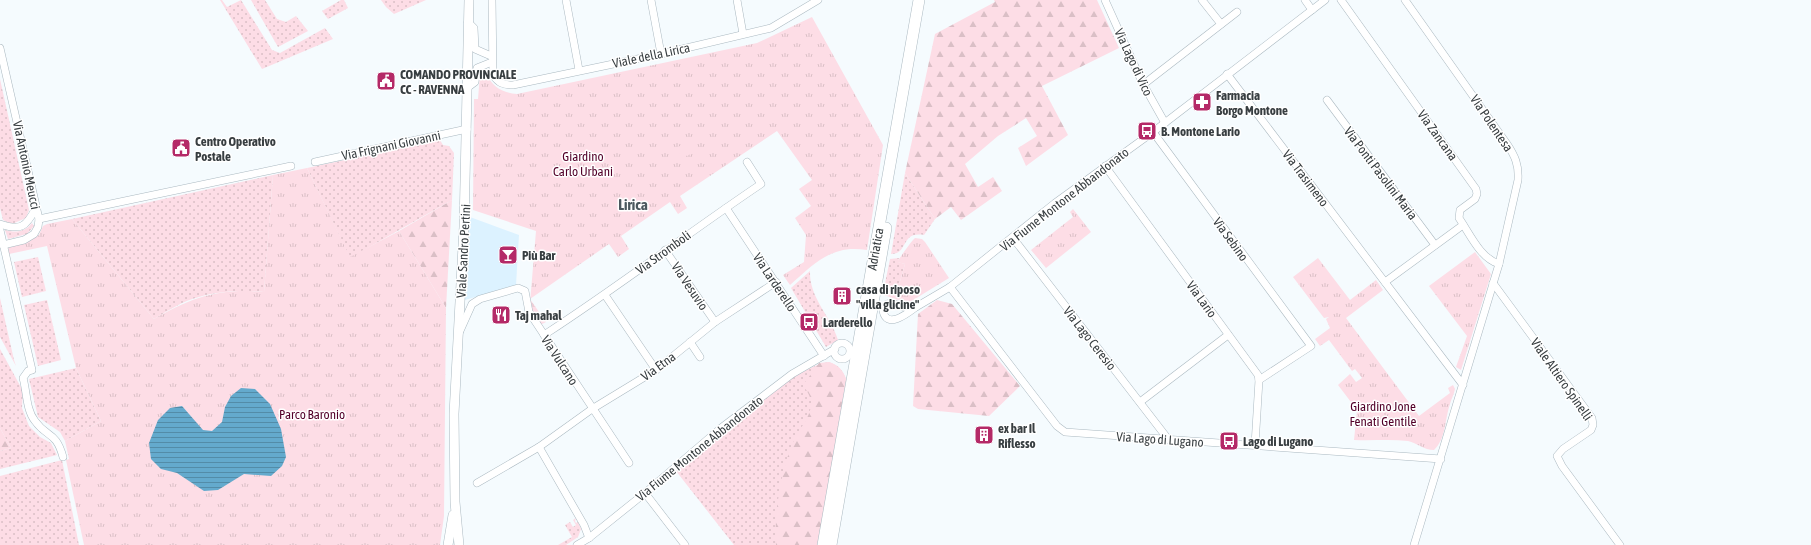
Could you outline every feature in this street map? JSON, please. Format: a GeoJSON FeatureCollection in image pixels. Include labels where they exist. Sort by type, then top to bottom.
{"type":"FeatureCollection","features":[{"type":"Feature","properties":{"kind":"highway","name":"Adriatica"},"geometry":{"type":"LineString","coordinates":[[823,545],[919,0]]}},
{"type":"Feature","properties":{"kind":"highway","name":"Adriatica"},"geometry":{"type":"LineString","coordinates":[[831,545],[926,0]]}},
{"type":"Feature","properties":{"kind":"main road","name":"Viale Sandro Pertini"},"geometry":{"type":"LineString","coordinates":[[459,545],[455,502],[454,414],[464,227],[469,0]]}},
{"type":"Feature","properties":{"kind":"main road","name":"Viale Sandro Pertini"},"geometry":{"type":"LineString","coordinates":[[448,545],[455,502]]}},
{"type":"Feature","properties":{"kind":"street","name":"Viale della Lirica"},"geometry":{"type":"LineString","coordinates":[[492,0],[493,74],[497,81],[504,85],[513,85],[661,54],[771,28],[818,0]]}},
{"type":"Feature","properties":{"kind":"street"},"geometry":{"type":"LineString","coordinates":[[566,0],[579,70]]}},
{"type":"Feature","properties":{"kind":"street"},"geometry":{"type":"LineString","coordinates":[[651,0],[661,54]]}},
{"type":"Feature","properties":{"kind":"street"},"geometry":{"type":"LineString","coordinates":[[737,0],[743,34]]}},
{"type":"Feature","properties":{"kind":"street","name":"Via Lago di Vico"},"geometry":{"type":"LineString","coordinates":[[1104,0],[1144,84],[1165,123]]}},
{"type":"Feature","properties":{"kind":"street"},"geometry":{"type":"LineString","coordinates":[[1202,0],[1221,24]]}},
{"type":"Feature","properties":{"kind":"street"},"geometry":{"type":"LineString","coordinates":[[1305,0],[1312,10]]}},
{"type":"Feature","properties":{"kind":"street","name":"Via Fiume Montone Abbandonato"},"geometry":{"type":"LineString","coordinates":[[916,307],[950,287],[1013,238],[1045,210],[1165,123],[1325,0]]}},
{"type":"Feature","properties":{"kind":"street","name":"Via Zancana"},"geometry":{"type":"LineString","coordinates":[[1341,0],[1476,188],[1477,194],[1475,199],[1460,210],[1459,218],[1463,225]]}},
{"type":"Feature","properties":{"kind":"street","name":"Via Polentesa"},"geometry":{"type":"LineString","coordinates":[[1405,0],[1515,157],[1519,168],[1518,180],[1499,264]]}},
{"type":"Feature","properties":{"kind":"street"},"geometry":{"type":"LineString","coordinates":[[1144,84],[1237,12]]}},
{"type":"Feature","properties":{"kind":"street"},"geometry":{"type":"LineString","coordinates":[[467,88],[475,82],[477,68],[492,59],[475,49],[474,28],[468,22]]}},
{"type":"Feature","properties":{"kind":"street","name":"Via Antonio Meucci"},"geometry":{"type":"LineString","coordinates":[[0,48],[39,219],[38,227],[30,237],[3,245]]}},
{"type":"Feature","properties":{"kind":"street","name":"Via Trasimeno"},"geometry":{"type":"LineString","coordinates":[[1227,74],[1463,385]]}},
{"type":"Feature","properties":{"kind":"street","name":"Via Ponti Pasolini Maria"},"geometry":{"type":"LineString","coordinates":[[1327,100],[1435,246]]}},
{"type":"Feature","properties":{"kind":"street","name":"Via Frignani Giovanni"},"geometry":{"type":"LineString","coordinates":[[315,162],[467,129]]}},
{"type":"Feature","properties":{"kind":"street","name":"Via Sebino"},"geometry":{"type":"LineString","coordinates":[[1153,132],[1311,346],[1259,380]]}},
{"type":"Feature","properties":{"kind":"street","name":"Via Stromboli"},"geometry":{"type":"LineString","coordinates":[[544,335],[605,295],[665,250],[761,184],[747,162]]}},
{"type":"Feature","properties":{"kind":"street"},"geometry":{"type":"LineString","coordinates":[[39,219],[291,166]]}},
{"type":"Feature","properties":{"kind":"street","name":"Via Lario"},"geometry":{"type":"LineString","coordinates":[[1105,166],[1254,369],[1259,380]]}},
{"type":"Feature","properties":{"kind":"street"},"geometry":{"type":"LineString","coordinates":[[0,224],[17,228],[23,226],[28,222],[36,208]]}},
{"type":"Feature","properties":{"kind":"street","name":"Via Larderello"},"geometry":{"type":"LineString","coordinates":[[726,208],[824,356]]}},
{"type":"Feature","properties":{"kind":"street"},"geometry":{"type":"LineString","coordinates":[[1385,282],[1463,225],[1488,260],[1499,264],[1414,545]]}},
{"type":"Feature","properties":{"kind":"street"},"geometry":{"type":"LineString","coordinates":[[0,230],[32,370],[28,371],[23,378],[30,412],[34,421],[55,439],[63,457]]}},
{"type":"Feature","properties":{"kind":"street","name":"Via Lago Ceresio"},"geometry":{"type":"LineString","coordinates":[[1013,238],[1168,439]]}},
{"type":"Feature","properties":{"kind":"street","name":"Via Vesuvio"},"geometry":{"type":"LineString","coordinates":[[665,250],[714,322]]}},
{"type":"Feature","properties":{"kind":"street","name":"Via Etna"},"geometry":{"type":"LineString","coordinates":[[477,483],[539,447],[592,409],[656,370],[714,322],[776,282]]}},
{"type":"Feature","properties":{"kind":"street","name":"Viale Altiero Spinelli"},"geometry":{"type":"LineString","coordinates":[[1494,283],[1592,418],[1594,425],[1591,430],[1563,449],[1557,456],[1562,466],[1620,545]]}},
{"type":"Feature","properties":{"kind":"street","name":"Via Lago di Lugano"},"geometry":{"type":"LineString","coordinates":[[950,287],[1060,430],[1070,433],[1441,459]]}},
{"type":"Feature","properties":{"kind":"street","name":"Via Vulcano"},"geometry":{"type":"LineString","coordinates":[[457,337],[472,304],[480,299],[518,288],[526,291],[529,312],[629,463]]}},
{"type":"Feature","properties":{"kind":"street"},"geometry":{"type":"LineString","coordinates":[[605,295],[656,370]]}},
{"type":"Feature","properties":{"kind":"street"},"geometry":{"type":"LineString","coordinates":[[1140,402],[1228,335]]}},
{"type":"Feature","properties":{"kind":"street"},"geometry":{"type":"LineString","coordinates":[[690,342],[700,357]]}},
{"type":"Feature","properties":{"kind":"street"},"geometry":{"type":"LineString","coordinates":[[824,356],[846,358],[850,349],[847,345],[842,343],[838,345],[835,349],[835,353],[838,357]]}},
{"type":"Feature","properties":{"kind":"street","name":"Via Fiume Montone Abbandonato"},"geometry":{"type":"LineString","coordinates":[[577,545],[589,538],[645,493],[727,423],[792,374],[835,349]]}},
{"type":"Feature","properties":{"kind":"street"},"geometry":{"type":"LineString","coordinates":[[1255,445],[1259,380]]}},
{"type":"Feature","properties":{"kind":"street"},"geometry":{"type":"LineString","coordinates":[[539,447],[584,524],[589,538]]}},
{"type":"Feature","properties":{"kind":"street"},"geometry":{"type":"LineString","coordinates":[[645,493],[685,545]]}},
{"type":"Feature","properties":{"kind":"shaded area"},"geometry":{"type":"Polygon","coordinates":[[[470,217],[519,235],[516,285],[465,300],[470,217]]]}},
{"type":"Feature","properties":{"kind":"green space"},"geometry":{"type":"Polygon","coordinates":[[[220,0],[222,0],[227,7],[241,0],[272,50],[280,53],[325,28],[333,39],[262,69],[220,0]]]}},
{"type":"Feature","properties":{"kind":"green space"},"geometry":{"type":"Polygon","coordinates":[[[251,0],[265,0],[277,19],[286,22],[296,16],[308,31],[278,47],[251,0]]]}},
{"type":"Feature","properties":{"kind":"green space"},"geometry":{"type":"Polygon","coordinates":[[[341,0],[344,0],[348,8],[328,19],[322,11],[341,0]]]}},
{"type":"Feature","properties":{"kind":"green space"},"geometry":{"type":"Polygon","coordinates":[[[381,0],[426,0],[394,14],[381,0]]]}},
{"type":"Feature","properties":{"kind":"green space"},"geometry":{"type":"Polygon","coordinates":[[[994,0],[1097,0],[1119,48],[1042,86],[1068,135],[1026,166],[1018,148],[1037,136],[1026,118],[998,136],[965,164],[978,187],[993,177],[1002,191],[961,220],[951,207],[935,219],[905,173],[935,34],[995,2],[994,0]]]}},
{"type":"Feature","properties":{"kind":"green space","name":"Giardino Carlo Urbani"},"geometry":{"type":"Polygon","coordinates":[[[812,17],[883,145],[867,250],[844,250],[825,257],[808,269],[790,285],[783,275],[804,262],[806,235],[795,218],[811,206],[799,189],[812,180],[777,131],[680,196],[687,208],[678,214],[670,202],[621,236],[629,249],[618,257],[609,244],[530,299],[536,231],[473,210],[474,99],[478,99],[480,74],[485,72],[494,85],[498,88],[506,92],[517,94],[757,43],[812,17]]]}},
{"type":"Feature","properties":{"kind":"green space"},"geometry":{"type":"Polygon","coordinates":[[[0,79],[29,210],[26,218],[12,224],[3,220],[0,208],[0,79]]]}},
{"type":"Feature","properties":{"kind":"green space"},"geometry":{"type":"Polygon","coordinates":[[[440,140],[443,145],[449,146],[454,153],[452,200],[350,258],[307,168],[440,140]]]}},
{"type":"Feature","properties":{"kind":"green space"},"geometry":{"type":"Polygon","coordinates":[[[687,144],[691,154],[681,158],[677,147],[687,144]]]}},
{"type":"Feature","properties":{"kind":"green space","name":"Parco Baronio"},"geometry":{"type":"Polygon","coordinates":[[[307,168],[350,257],[399,231],[446,308],[444,516],[440,545],[84,545],[66,460],[69,459],[65,441],[101,421],[76,368],[47,246],[9,254],[8,247],[32,239],[39,235],[43,226],[47,224],[72,219],[154,319],[181,305],[207,296],[234,291],[264,292],[273,175],[307,168]]]}},
{"type":"Feature","properties":{"kind":"green space"},"geometry":{"type":"Polygon","coordinates":[[[905,173],[935,219],[924,235],[911,236],[897,253],[891,254],[905,173]]]}},
{"type":"Feature","properties":{"kind":"green space"},"geometry":{"type":"Polygon","coordinates":[[[273,175],[264,292],[248,291],[214,293],[182,303],[154,319],[72,219],[273,175]]]}},
{"type":"Feature","properties":{"kind":"green space"},"geometry":{"type":"Polygon","coordinates":[[[452,200],[446,308],[399,231],[452,200]]]}},
{"type":"Feature","properties":{"kind":"green space"},"geometry":{"type":"Polygon","coordinates":[[[1073,209],[1091,232],[1046,268],[1031,250],[1073,217],[1070,212],[1073,209]]]}},
{"type":"Feature","properties":{"kind":"green space"},"geometry":{"type":"Polygon","coordinates":[[[32,223],[34,226],[27,234],[8,239],[5,230],[20,231],[32,223]]]}},
{"type":"Feature","properties":{"kind":"green space"},"geometry":{"type":"Polygon","coordinates":[[[915,238],[922,239],[925,242],[949,278],[910,302],[895,299],[905,264],[897,262],[915,238]]]}},
{"type":"Feature","properties":{"kind":"green space"},"geometry":{"type":"Polygon","coordinates":[[[1475,252],[1491,274],[1461,370],[1456,367],[1467,336],[1429,286],[1475,252]]]}},
{"type":"Feature","properties":{"kind":"green space"},"geometry":{"type":"Polygon","coordinates":[[[38,257],[46,291],[22,297],[14,262],[38,257]]]}},
{"type":"Feature","properties":{"kind":"green space"},"geometry":{"type":"Polygon","coordinates":[[[899,258],[898,262],[905,264],[895,299],[884,295],[883,293],[890,259],[899,258]]]}},
{"type":"Feature","properties":{"kind":"green space","name":"Giardino Jone Fenati Gentile"},"geometry":{"type":"Polygon","coordinates":[[[1318,258],[1350,300],[1376,280],[1383,290],[1346,318],[1419,416],[1450,393],[1448,388],[1453,385],[1455,389],[1448,410],[1443,434],[1434,450],[1427,449],[1408,441],[1354,440],[1357,410],[1338,385],[1350,374],[1356,382],[1362,378],[1355,369],[1352,371],[1329,340],[1320,346],[1315,339],[1330,328],[1326,319],[1329,317],[1324,318],[1293,277],[1318,258]]]}},
{"type":"Feature","properties":{"kind":"green space"},"geometry":{"type":"Polygon","coordinates":[[[810,271],[813,290],[835,331],[838,340],[826,347],[791,288],[810,271]]]}},
{"type":"Feature","properties":{"kind":"green space"},"geometry":{"type":"Polygon","coordinates":[[[0,298],[14,360],[16,366],[0,337],[0,298]]]}},
{"type":"Feature","properties":{"kind":"green space"},"geometry":{"type":"Polygon","coordinates":[[[530,299],[546,322],[540,325],[531,310],[530,299]]]}},
{"type":"Feature","properties":{"kind":"green space"},"geometry":{"type":"Polygon","coordinates":[[[47,300],[61,360],[38,366],[24,305],[47,300]]]}},
{"type":"Feature","properties":{"kind":"green space"},"geometry":{"type":"Polygon","coordinates":[[[937,300],[952,304],[1020,386],[989,416],[918,409],[913,406],[918,314],[937,300]]]}},
{"type":"Feature","properties":{"kind":"green space"},"geometry":{"type":"Polygon","coordinates":[[[0,349],[23,391],[22,408],[29,426],[40,437],[51,443],[57,455],[0,469],[0,451],[11,448],[0,428],[0,349]]]}},
{"type":"Feature","properties":{"kind":"green space"},"geometry":{"type":"Polygon","coordinates":[[[829,362],[840,368],[846,379],[818,545],[734,545],[676,471],[773,391],[794,377],[813,367],[829,362]]]}},
{"type":"Feature","properties":{"kind":"green space"},"geometry":{"type":"Polygon","coordinates":[[[829,362],[840,368],[846,379],[818,545],[776,545],[777,505],[785,464],[794,440],[806,419],[811,405],[808,392],[803,385],[819,363],[829,362]]]}},
{"type":"Feature","properties":{"kind":"green space"},"geometry":{"type":"Polygon","coordinates":[[[76,368],[101,421],[65,441],[60,432],[38,417],[29,379],[76,368]]]}},
{"type":"Feature","properties":{"kind":"green space"},"geometry":{"type":"Polygon","coordinates":[[[1372,399],[1393,426],[1381,432],[1362,406],[1372,399]]]}},
{"type":"Feature","properties":{"kind":"green space"},"geometry":{"type":"Polygon","coordinates":[[[1405,403],[1414,416],[1405,424],[1395,411],[1405,403]]]}},
{"type":"Feature","properties":{"kind":"green space"},"geometry":{"type":"Polygon","coordinates":[[[0,428],[11,448],[0,451],[0,428]]]}},
{"type":"Feature","properties":{"kind":"green space"},"geometry":{"type":"Polygon","coordinates":[[[62,460],[79,545],[0,545],[0,476],[62,460]]]}},
{"type":"Feature","properties":{"kind":"green space"},"geometry":{"type":"Polygon","coordinates":[[[576,518],[575,521],[576,523],[578,522],[581,529],[578,537],[566,545],[558,545],[572,537],[565,525],[570,522],[573,527],[576,525],[573,520],[576,518]]]}},
{"type":"Feature","properties":{"kind":"water"},"geometry":{"type":"Polygon","coordinates":[[[241,388],[255,389],[270,404],[281,429],[286,457],[282,466],[271,476],[244,474],[218,490],[204,491],[177,473],[161,469],[151,459],[149,443],[158,420],[170,408],[182,406],[203,430],[212,431],[222,422],[225,407],[231,396],[241,388]]]}},
{"type":"Feature","properties":{"kind":"place","name":"COMANDO PROVINCIALE CC - RAVENNA"},"geometry":{"type":"Point","coordinates":[386,81]}},
{"type":"Feature","properties":{"kind":"place","name":"Farmacia Borgo Montone"},"geometry":{"type":"Point","coordinates":[1202,102]}},
{"type":"Feature","properties":{"kind":"place","name":"B. Montone Lario"},"geometry":{"type":"Point","coordinates":[1147,131]}},
{"type":"Feature","properties":{"kind":"place","name":"Centro Operativo Postale"},"geometry":{"type":"Point","coordinates":[181,148]}},
{"type":"Feature","properties":{"kind":"place","name":"Più Bar"},"geometry":{"type":"Point","coordinates":[508,255]}},
{"type":"Feature","properties":{"kind":"place","name":"casa di riposo \"villa glicine\""},"geometry":{"type":"Point","coordinates":[842,296]}},
{"type":"Feature","properties":{"kind":"place","name":"Taj mahal"},"geometry":{"type":"Point","coordinates":[501,315]}},
{"type":"Feature","properties":{"kind":"place","name":"Larderello"},"geometry":{"type":"Point","coordinates":[809,322]}},
{"type":"Feature","properties":{"kind":"place","name":"ex bar Il Riflesso"},"geometry":{"type":"Point","coordinates":[984,435]}},
{"type":"Feature","properties":{"kind":"place","name":"Lago di Lugano"},"geometry":{"type":"Point","coordinates":[1229,441]}},
{"type":"Feature","properties":{"kind":"district","name":"Lirica"},"geometry":{"type":"Point","coordinates":[633,205]}}]}
